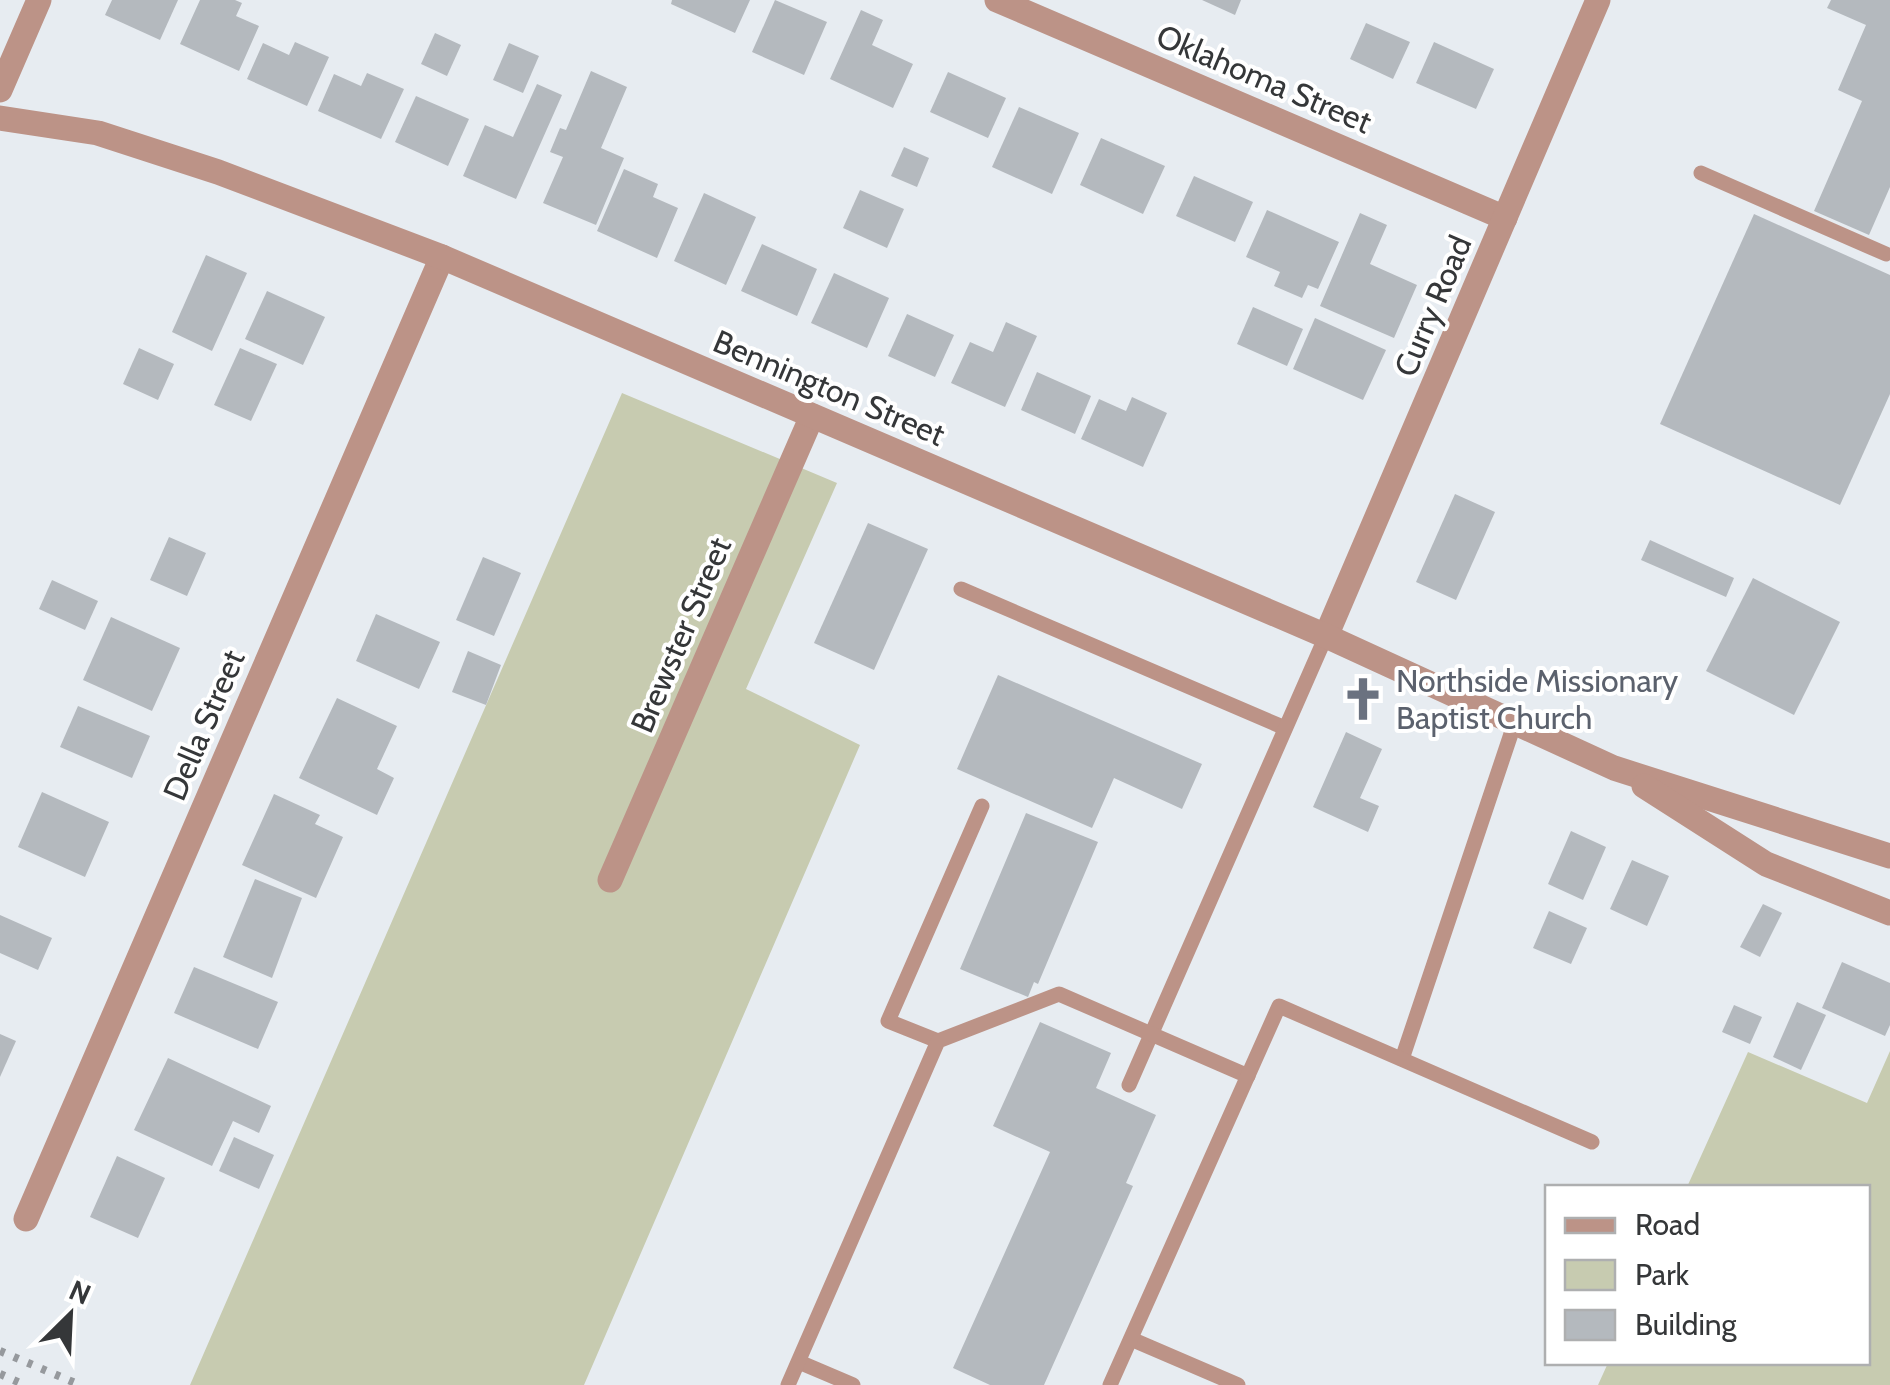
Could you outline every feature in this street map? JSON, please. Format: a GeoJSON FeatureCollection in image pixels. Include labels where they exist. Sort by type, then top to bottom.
{"type":"FeatureCollection","features":[{"type":"Feature","properties":{"kind":"street"},"geometry":{"type":"LineString","coordinates":[[0,90],[39,0]]}},
{"type":"Feature","properties":{"kind":"street","name":"Oklahoma Street"},"geometry":{"type":"LineString","coordinates":[[997,0],[1506,218]]}},
{"type":"Feature","properties":{"kind":"street","name":"Curry Road"},"geometry":{"type":"LineString","coordinates":[[1326,636],[1598,0]]}},
{"type":"Feature","properties":{"kind":"street","name":"Bennington Street"},"geometry":{"type":"LineString","coordinates":[[0,118],[98,133],[218,172],[442,257],[1326,636],[1614,768],[1890,856]]}},
{"type":"Feature","properties":{"kind":"street","name":"Della Street"},"geometry":{"type":"LineString","coordinates":[[26,1219],[442,257]]}},
{"type":"Feature","properties":{"kind":"street","name":"Brewster Street"},"geometry":{"type":"LineString","coordinates":[[610,880],[812,416]]}},
{"type":"Feature","properties":{"kind":"street","name":"Bennington Street"},"geometry":{"type":"LineString","coordinates":[[1614,768],[1766,864],[1890,913]]}},
{"type":"Feature","properties":{"kind":"lane"},"geometry":{"type":"LineString","coordinates":[[1700,173],[1886,254]]}},
{"type":"Feature","properties":{"kind":"lane"},"geometry":{"type":"LineString","coordinates":[[960,588],[1285,728]]}},
{"type":"Feature","properties":{"kind":"lane"},"geometry":{"type":"LineString","coordinates":[[1129,1085],[1326,636]]}},
{"type":"Feature","properties":{"kind":"lane"},"geometry":{"type":"LineString","coordinates":[[1402,1059],[1515,722]]}},
{"type":"Feature","properties":{"kind":"lane"},"geometry":{"type":"LineString","coordinates":[[938,1042],[888,1020],[982,806]]}},
{"type":"Feature","properties":{"kind":"lane"},"geometry":{"type":"LineString","coordinates":[[788,1385],[938,1042],[1059,994],[1248,1076]]}},
{"type":"Feature","properties":{"kind":"lane"},"geometry":{"type":"LineString","coordinates":[[1110,1385],[1279,1006],[1592,1142]]}},
{"type":"Feature","properties":{"kind":"lane"},"geometry":{"type":"LineString","coordinates":[[1131,1339],[1238,1385]]}},
{"type":"Feature","properties":{"kind":"lane"},"geometry":{"type":"LineString","coordinates":[[798,1362],[853,1385]]}},
{"type":"Feature","properties":{"kind":"green space"},"geometry":{"type":"Polygon","coordinates":[[[622,393],[837,483],[746,689],[860,745],[584,1385],[190,1385],[622,393]]]}},
{"type":"Feature","properties":{"kind":"green space"},"geometry":{"type":"Polygon","coordinates":[[[1890,1051],[1890,1385],[1598,1385],[1607,1365],[1870,1365],[1870,1185],[1688,1185],[1748,1052],[1867,1103],[1890,1051]]]}},
{"type":"Feature","properties":{"kind":"building"},"geometry":{"type":"Polygon","coordinates":[[[112,0],[178,0],[160,40],[105,15],[112,0]]]}},
{"type":"Feature","properties":{"kind":"building"},"geometry":{"type":"Polygon","coordinates":[[[200,0],[242,3],[236,16],[259,26],[239,71],[180,44],[200,0]]]}},
{"type":"Feature","properties":{"kind":"building"},"geometry":{"type":"Polygon","coordinates":[[[672,0],[750,0],[735,33],[671,4],[672,0]]]}},
{"type":"Feature","properties":{"kind":"building"},"geometry":{"type":"Polygon","coordinates":[[[775,0],[827,22],[804,75],[752,52],[775,0]]]}},
{"type":"Feature","properties":{"kind":"building"},"geometry":{"type":"Polygon","coordinates":[[[1202,0],[1241,0],[1235,15],[1202,0]]]}},
{"type":"Feature","properties":{"kind":"building"},"geometry":{"type":"Polygon","coordinates":[[[1831,0],[1890,0],[1890,187],[1869,235],[1814,211],[1862,101],[1838,90],[1866,25],[1827,8],[1831,0]]]}},
{"type":"Feature","properties":{"kind":"building"},"geometry":{"type":"Polygon","coordinates":[[[861,10],[883,20],[872,45],[913,64],[893,108],[830,79],[861,10]]]}},
{"type":"Feature","properties":{"kind":"building"},"geometry":{"type":"Polygon","coordinates":[[[1366,23],[1410,42],[1393,79],[1350,59],[1366,23]]]}},
{"type":"Feature","properties":{"kind":"building"},"geometry":{"type":"Polygon","coordinates":[[[435,33],[461,45],[447,76],[421,64],[435,33]]]}},
{"type":"Feature","properties":{"kind":"building"},"geometry":{"type":"Polygon","coordinates":[[[295,42],[329,57],[307,106],[247,79],[263,43],[289,55],[295,42]]]}},
{"type":"Feature","properties":{"kind":"building"},"geometry":{"type":"Polygon","coordinates":[[[1434,42],[1494,69],[1476,109],[1416,83],[1434,42]]]}},
{"type":"Feature","properties":{"kind":"building"},"geometry":{"type":"Polygon","coordinates":[[[509,43],[539,56],[523,93],[493,80],[509,43]]]}},
{"type":"Feature","properties":{"kind":"building"},"geometry":{"type":"Polygon","coordinates":[[[591,71],[627,87],[601,148],[624,158],[596,225],[543,203],[563,157],[550,152],[560,128],[566,130],[591,71]]]}},
{"type":"Feature","properties":{"kind":"building"},"geometry":{"type":"Polygon","coordinates":[[[948,72],[1006,98],[988,138],[930,112],[948,72]]]}},
{"type":"Feature","properties":{"kind":"building"},"geometry":{"type":"Polygon","coordinates":[[[367,73],[404,89],[381,139],[318,111],[334,74],[361,86],[367,73]]]}},
{"type":"Feature","properties":{"kind":"building"},"geometry":{"type":"Polygon","coordinates":[[[537,84],[562,95],[516,199],[463,176],[485,125],[513,137],[537,84]]]}},
{"type":"Feature","properties":{"kind":"building"},"geometry":{"type":"Polygon","coordinates":[[[416,96],[469,119],[448,166],[395,142],[416,96]]]}},
{"type":"Feature","properties":{"kind":"building"},"geometry":{"type":"Polygon","coordinates":[[[1019,107],[1079,133],[1052,194],[992,167],[1019,107]]]}},
{"type":"Feature","properties":{"kind":"building"},"geometry":{"type":"Polygon","coordinates":[[[1101,138],[1165,166],[1143,214],[1080,185],[1101,138]]]}},
{"type":"Feature","properties":{"kind":"building"},"geometry":{"type":"Polygon","coordinates":[[[904,147],[929,158],[917,187],[891,176],[904,147]]]}},
{"type":"Feature","properties":{"kind":"building"},"geometry":{"type":"Polygon","coordinates":[[[624,169],[658,184],[653,197],[678,208],[657,258],[597,231],[624,169]]]}},
{"type":"Feature","properties":{"kind":"building"},"geometry":{"type":"Polygon","coordinates":[[[1194,176],[1253,202],[1235,242],[1176,216],[1194,176]]]}},
{"type":"Feature","properties":{"kind":"building"},"geometry":{"type":"Polygon","coordinates":[[[860,190],[904,209],[887,248],[843,228],[860,190]]]}},
{"type":"Feature","properties":{"kind":"building"},"geometry":{"type":"Polygon","coordinates":[[[704,193],[756,217],[726,285],[674,261],[704,193]]]}},
{"type":"Feature","properties":{"kind":"building"},"geometry":{"type":"Polygon","coordinates":[[[1267,210],[1339,242],[1318,289],[1308,285],[1302,298],[1274,286],[1280,272],[1246,257],[1267,210]]]}},
{"type":"Feature","properties":{"kind":"building"},"geometry":{"type":"Polygon","coordinates":[[[1360,213],[1387,225],[1370,264],[1417,285],[1394,338],[1320,306],[1360,213]]]}},
{"type":"Feature","properties":{"kind":"building"},"geometry":{"type":"Polygon","coordinates":[[[1754,214],[1890,275],[1890,394],[1840,505],[1660,424],[1754,214]]]}},
{"type":"Feature","properties":{"kind":"building"},"geometry":{"type":"Polygon","coordinates":[[[762,244],[817,269],[797,316],[741,291],[762,244]]]}},
{"type":"Feature","properties":{"kind":"building"},"geometry":{"type":"Polygon","coordinates":[[[206,255],[247,273],[212,351],[172,332],[206,255]]]}},
{"type":"Feature","properties":{"kind":"building"},"geometry":{"type":"Polygon","coordinates":[[[834,273],[889,298],[867,348],[811,323],[834,273]]]}},
{"type":"Feature","properties":{"kind":"building"},"geometry":{"type":"Polygon","coordinates":[[[267,291],[325,317],[303,365],[245,339],[267,291]]]}},
{"type":"Feature","properties":{"kind":"building"},"geometry":{"type":"Polygon","coordinates":[[[1253,307],[1303,329],[1287,366],[1237,344],[1253,307]]]}},
{"type":"Feature","properties":{"kind":"building"},"geometry":{"type":"Polygon","coordinates":[[[907,314],[954,335],[935,377],[888,356],[907,314]]]}},
{"type":"Feature","properties":{"kind":"building"},"geometry":{"type":"Polygon","coordinates":[[[1315,318],[1386,350],[1363,400],[1293,369],[1315,318]]]}},
{"type":"Feature","properties":{"kind":"building"},"geometry":{"type":"Polygon","coordinates":[[[1006,322],[1037,336],[1005,407],[951,383],[970,342],[993,352],[1006,322]]]}},
{"type":"Feature","properties":{"kind":"building"},"geometry":{"type":"Polygon","coordinates":[[[139,348],[174,364],[158,400],[123,384],[139,348]]]}},
{"type":"Feature","properties":{"kind":"building"},"geometry":{"type":"Polygon","coordinates":[[[240,348],[277,364],[251,421],[214,405],[240,348]]]}},
{"type":"Feature","properties":{"kind":"building"},"geometry":{"type":"Polygon","coordinates":[[[1037,372],[1091,396],[1075,434],[1021,410],[1037,372]]]}},
{"type":"Feature","properties":{"kind":"building"},"geometry":{"type":"Polygon","coordinates":[[[1132,397],[1167,413],[1143,467],[1081,439],[1099,399],[1126,411],[1132,397]]]}},
{"type":"Feature","properties":{"kind":"building"},"geometry":{"type":"Polygon","coordinates":[[[1455,494],[1495,512],[1456,600],[1416,582],[1455,494]]]}},
{"type":"Feature","properties":{"kind":"building"},"geometry":{"type":"Polygon","coordinates":[[[868,523],[928,549],[874,670],[814,643],[868,523]]]}},
{"type":"Feature","properties":{"kind":"building"},"geometry":{"type":"Polygon","coordinates":[[[169,537],[206,553],[187,596],[150,580],[169,537]]]}},
{"type":"Feature","properties":{"kind":"building"},"geometry":{"type":"Polygon","coordinates":[[[1650,540],[1734,578],[1726,597],[1641,560],[1650,540]]]}},
{"type":"Feature","properties":{"kind":"building"},"geometry":{"type":"Polygon","coordinates":[[[483,557],[521,573],[494,636],[456,620],[483,557]]]}},
{"type":"Feature","properties":{"kind":"building"},"geometry":{"type":"Polygon","coordinates":[[[1753,578],[1840,622],[1794,715],[1706,671],[1753,578]]]}},
{"type":"Feature","properties":{"kind":"building"},"geometry":{"type":"Polygon","coordinates":[[[52,580],[98,601],[85,630],[39,609],[52,580]]]}},
{"type":"Feature","properties":{"kind":"building"},"geometry":{"type":"Polygon","coordinates":[[[376,614],[440,642],[419,689],[356,661],[376,614]]]}},
{"type":"Feature","properties":{"kind":"building"},"geometry":{"type":"Polygon","coordinates":[[[111,617],[180,648],[152,711],[83,680],[111,617]]]}},
{"type":"Feature","properties":{"kind":"building"},"geometry":{"type":"Polygon","coordinates":[[[468,651],[501,665],[486,705],[452,692],[468,651]]]}},
{"type":"Feature","properties":{"kind":"building"},"geometry":{"type":"Polygon","coordinates":[[[998,675],[1202,764],[1182,809],[1114,778],[1092,828],[957,769],[998,675]]]}},
{"type":"Feature","properties":{"kind":"building"},"geometry":{"type":"Polygon","coordinates":[[[337,698],[397,726],[377,769],[394,778],[377,815],[299,778],[337,698]]]}},
{"type":"Feature","properties":{"kind":"building"},"geometry":{"type":"Polygon","coordinates":[[[78,706],[150,736],[132,778],[60,747],[78,706]]]}},
{"type":"Feature","properties":{"kind":"building"},"geometry":{"type":"Polygon","coordinates":[[[1346,732],[1382,749],[1360,798],[1379,806],[1368,832],[1313,807],[1346,732]]]}},
{"type":"Feature","properties":{"kind":"building"},"geometry":{"type":"Polygon","coordinates":[[[42,792],[109,822],[85,877],[18,847],[42,792]]]}},
{"type":"Feature","properties":{"kind":"building"},"geometry":{"type":"Polygon","coordinates":[[[274,794],[320,815],[315,824],[343,837],[316,898],[242,865],[274,794]]]}},
{"type":"Feature","properties":{"kind":"building"},"geometry":{"type":"Polygon","coordinates":[[[1026,813],[1098,842],[1038,984],[1034,982],[1028,997],[960,969],[1026,813]]]}},
{"type":"Feature","properties":{"kind":"building"},"geometry":{"type":"Polygon","coordinates":[[[1571,831],[1606,847],[1583,900],[1548,884],[1571,831]]]}},
{"type":"Feature","properties":{"kind":"building"},"geometry":{"type":"Polygon","coordinates":[[[1632,860],[1669,876],[1647,926],[1610,909],[1632,860]]]}},
{"type":"Feature","properties":{"kind":"building"},"geometry":{"type":"Polygon","coordinates":[[[255,879],[302,898],[272,978],[223,957],[255,879]]]}},
{"type":"Feature","properties":{"kind":"building"},"geometry":{"type":"Polygon","coordinates":[[[1763,904],[1782,913],[1760,957],[1740,947],[1763,904]]]}},
{"type":"Feature","properties":{"kind":"building"},"geometry":{"type":"Polygon","coordinates":[[[1549,911],[1587,928],[1571,964],[1533,948],[1549,911]]]}},
{"type":"Feature","properties":{"kind":"building"},"geometry":{"type":"Polygon","coordinates":[[[0,915],[52,938],[38,970],[0,953],[0,915]]]}},
{"type":"Feature","properties":{"kind":"building"},"geometry":{"type":"Polygon","coordinates":[[[1842,962],[1890,983],[1890,1025],[1885,1036],[1822,1008],[1842,962]]]}},
{"type":"Feature","properties":{"kind":"building"},"geometry":{"type":"Polygon","coordinates":[[[194,967],[278,1002],[258,1049],[174,1013],[194,967]]]}},
{"type":"Feature","properties":{"kind":"building"},"geometry":{"type":"Polygon","coordinates":[[[1797,1002],[1826,1015],[1801,1070],[1773,1057],[1797,1002]]]}},
{"type":"Feature","properties":{"kind":"building"},"geometry":{"type":"Polygon","coordinates":[[[1734,1005],[1762,1017],[1750,1044],[1722,1032],[1734,1005]]]}},
{"type":"Feature","properties":{"kind":"building"},"geometry":{"type":"Polygon","coordinates":[[[1040,1022],[1111,1053],[1096,1088],[1156,1115],[1126,1183],[1133,1186],[1044,1385],[990,1385],[953,1368],[1050,1152],[993,1126],[1040,1022]]]}},
{"type":"Feature","properties":{"kind":"building"},"geometry":{"type":"Polygon","coordinates":[[[0,1034],[16,1041],[0,1077],[0,1034]]]}},
{"type":"Feature","properties":{"kind":"building"},"geometry":{"type":"Polygon","coordinates":[[[168,1058],[271,1106],[259,1133],[233,1121],[212,1166],[134,1130],[168,1058]]]}},
{"type":"Feature","properties":{"kind":"building"},"geometry":{"type":"Polygon","coordinates":[[[234,1137],[274,1155],[259,1189],[219,1171],[234,1137]]]}},
{"type":"Feature","properties":{"kind":"building"},"geometry":{"type":"Polygon","coordinates":[[[117,1156],[165,1178],[138,1238],[90,1217],[117,1156]]]}},
{"type":"Feature","properties":{"kind":"railway"},"geometry":{"type":"LineString","coordinates":[[0,1351],[80,1385]]}},
{"type":"Feature","properties":{"kind":"railway"},"geometry":{"type":"LineString","coordinates":[[0,1374],[25,1385]]}},
{"type":"Feature","properties":{"kind":"place","name":"Northside Missionary Baptist Church"},"geometry":{"type":"Point","coordinates":[1363,699]}}]}
